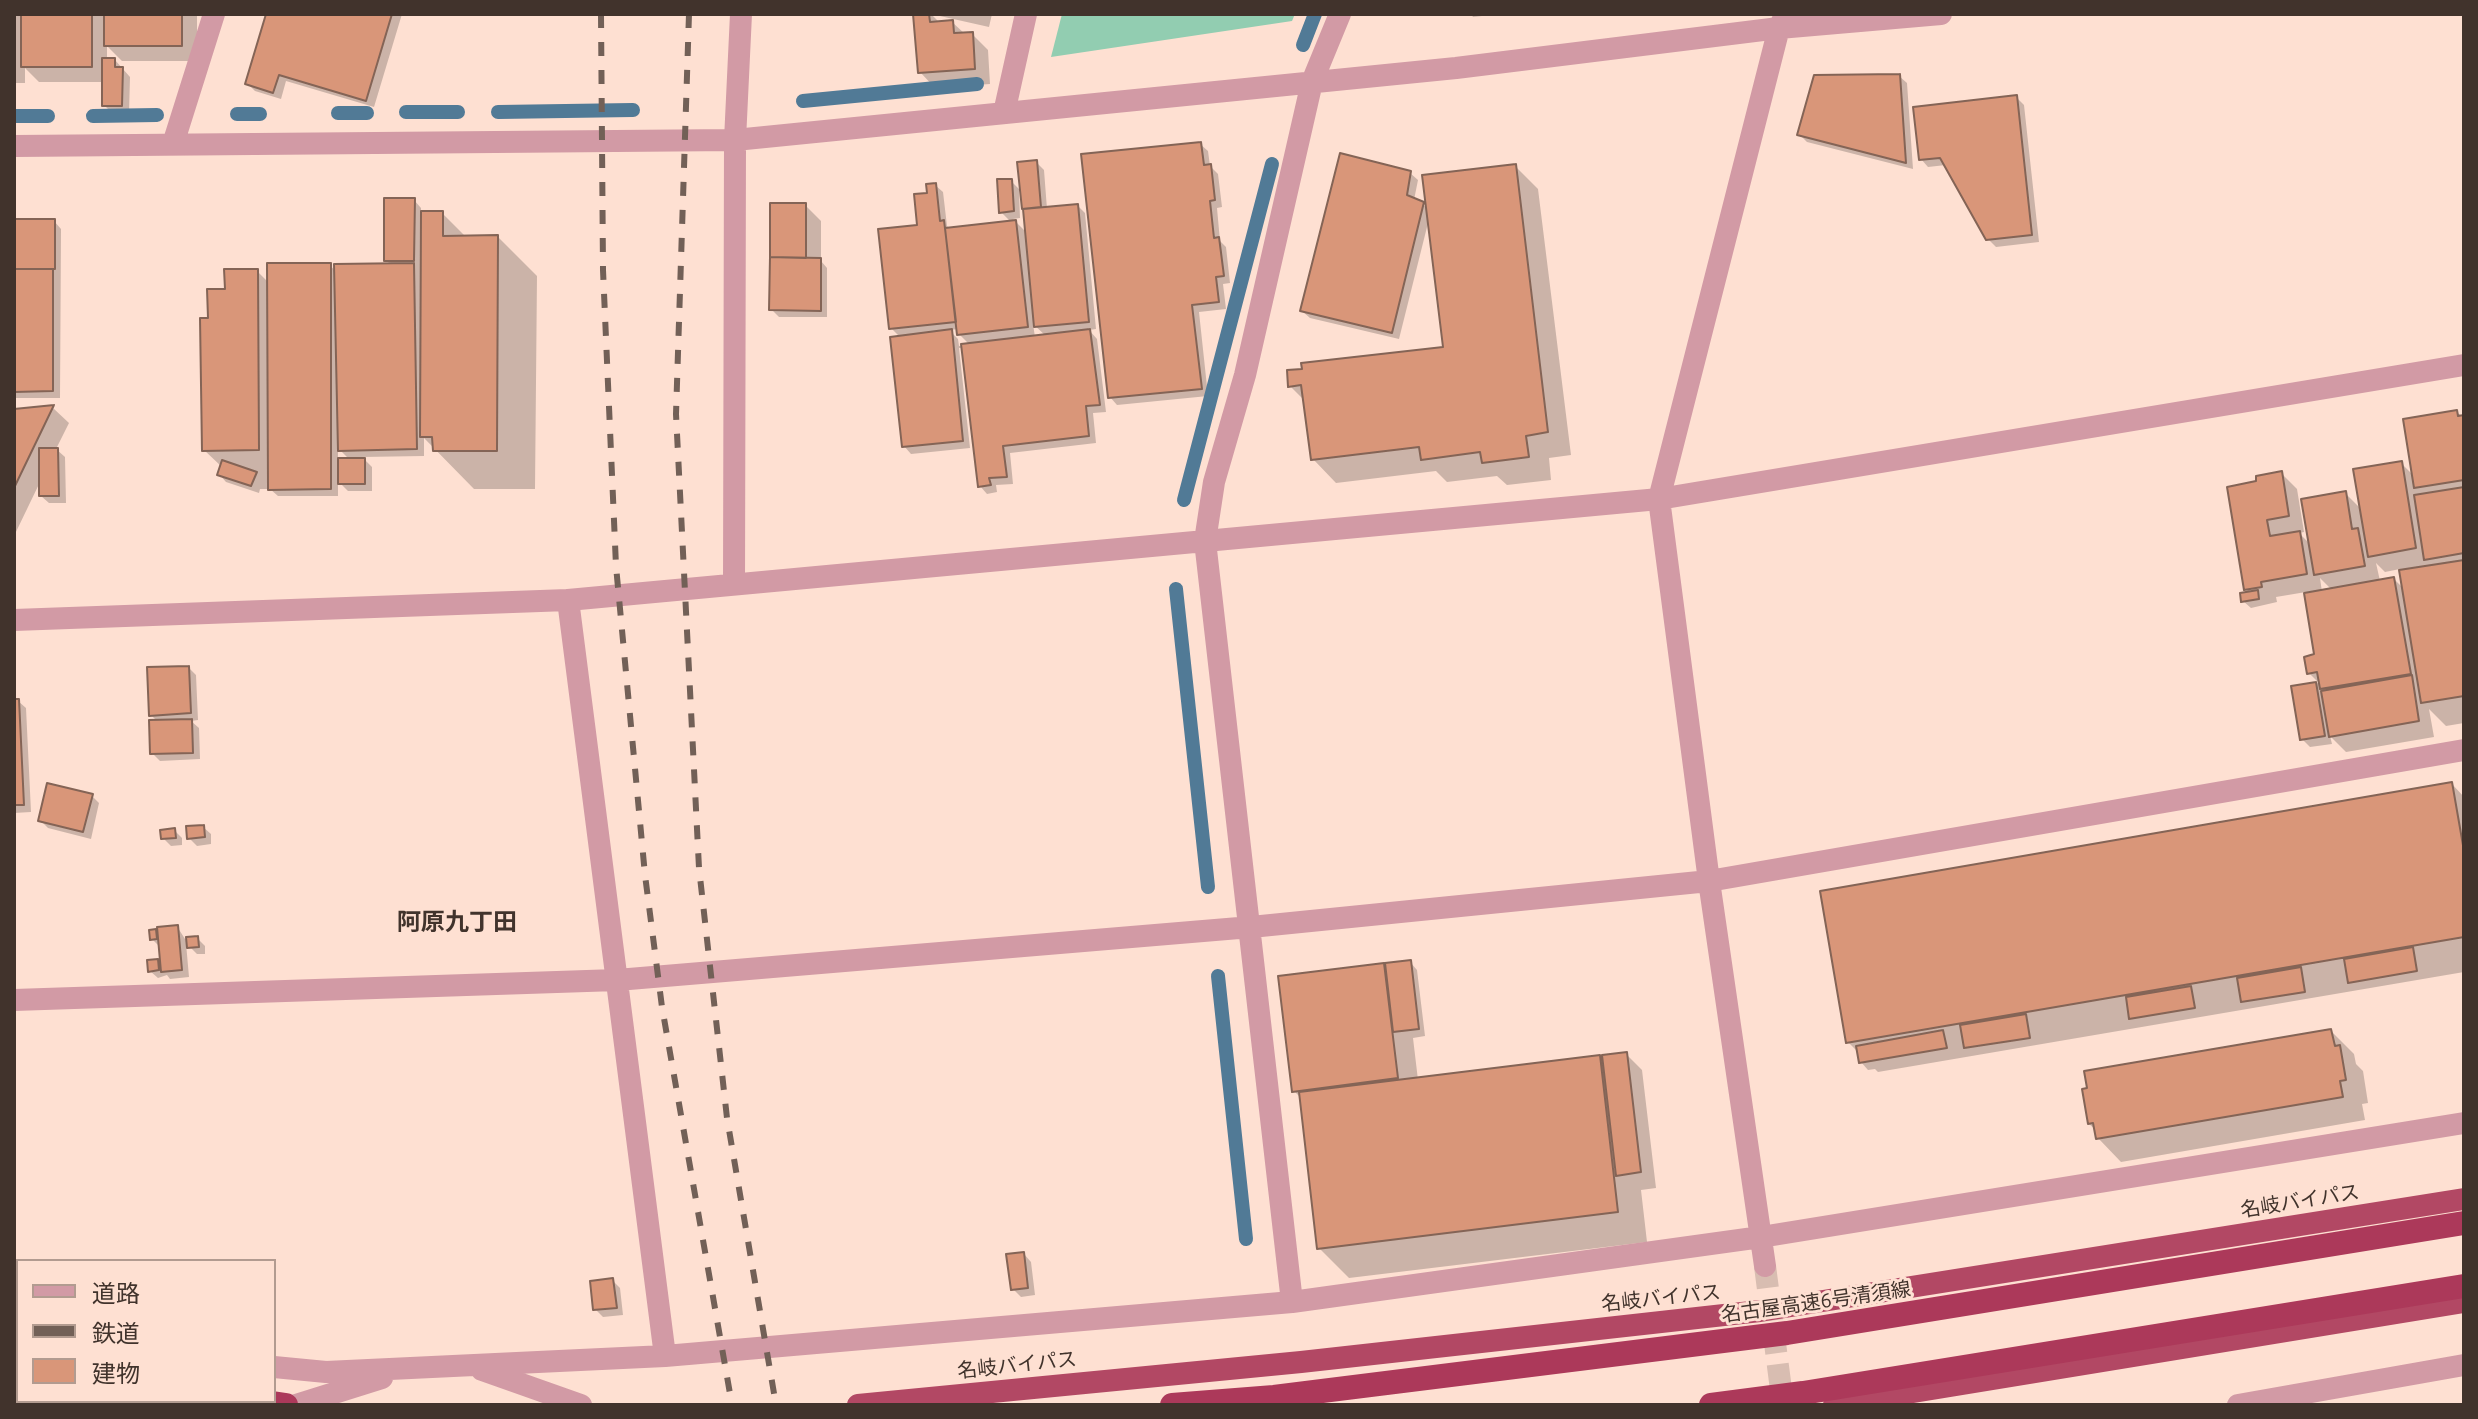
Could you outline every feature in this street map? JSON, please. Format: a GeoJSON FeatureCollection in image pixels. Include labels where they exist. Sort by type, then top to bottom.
{"type":"FeatureCollection","features":[{"type":"Feature","properties":{"kind":"highway","name":"名岐バイパス"},"geometry":{"type":"LineString","coordinates":[[858,1405],[1301,1362],[1760,1311],[2464,1199]]}},
{"type":"Feature","properties":{"kind":"highway","name":"名古屋高速6号清須線"},"geometry":{"type":"LineString","coordinates":[[1172,1405],[1274,1397],[1787,1333],[2464,1223]]}},
{"type":"Feature","properties":{"kind":"highway"},"geometry":{"type":"LineString","coordinates":[[1711,1405],[1803,1393],[2464,1286]]}},
{"type":"Feature","properties":{"kind":"highway"},"geometry":{"type":"LineString","coordinates":[[1834,1405],[2464,1302]]}},
{"type":"Feature","properties":{"kind":"street"},"geometry":{"type":"LineString","coordinates":[[173,144],[214,14]]}},
{"type":"Feature","properties":{"kind":"street"},"geometry":{"type":"LineString","coordinates":[[734,584],[735,140],[741,14]]}},
{"type":"Feature","properties":{"kind":"street"},"geometry":{"type":"LineString","coordinates":[[1004,113],[1026,14]]}},
{"type":"Feature","properties":{"kind":"street"},"geometry":{"type":"LineString","coordinates":[[1292,1302],[1205,541],[1214,482],[1245,375],[1312,82],[1340,14]]}},
{"type":"Feature","properties":{"kind":"street"},"geometry":{"type":"LineString","coordinates":[[14,146],[735,140],[1456,68],[1782,21],[1941,14]]}},
{"type":"Feature","properties":{"kind":"street"},"geometry":{"type":"LineString","coordinates":[[1765,1266],[1709,881],[1659,499],[1782,21]]}},
{"type":"Feature","properties":{"kind":"street"},"geometry":{"type":"LineString","coordinates":[[14,620],[568,600],[1659,499],[2464,365]]}},
{"type":"Feature","properties":{"kind":"street"},"geometry":{"type":"LineString","coordinates":[[568,600],[665,1356]]}},
{"type":"Feature","properties":{"kind":"street"},"geometry":{"type":"LineString","coordinates":[[14,1000],[617,980],[1251,927],[1709,881],[2464,750]]}},
{"type":"Feature","properties":{"kind":"street"},"geometry":{"type":"LineString","coordinates":[[276,1367],[326,1372],[665,1356],[1292,1302],[1761,1237],[2464,1123]]}},
{"type":"Feature","properties":{"kind":"street"},"geometry":{"type":"LineString","coordinates":[[470,1365],[581,1405]]}},
{"type":"Feature","properties":{"kind":"street"},"geometry":{"type":"LineString","coordinates":[[2238,1405],[2464,1365]]}},
{"type":"Feature","properties":{"kind":"street"},"geometry":{"type":"LineString","coordinates":[[296,1405],[416,1368]]}},
{"type":"Feature","properties":{"kind":"green space"},"geometry":{"type":"Polygon","coordinates":[[[1062,14],[1295,14],[1292,21],[1051,57],[1062,14]]]}},
{"type":"Feature","properties":{"kind":"building"},"geometry":{"type":"Polygon","coordinates":[[[21,14],[92,14],[92,67],[21,67],[21,14]]]}},
{"type":"Feature","properties":{"kind":"building"},"geometry":{"type":"Polygon","coordinates":[[[104,14],[182,14],[182,46],[104,46],[104,14]]]}},
{"type":"Feature","properties":{"kind":"building"},"geometry":{"type":"Polygon","coordinates":[[[266,14],[392,14],[366,101],[279,75],[273,93],[245,84],[266,14]]]}},
{"type":"Feature","properties":{"kind":"building"},"geometry":{"type":"Polygon","coordinates":[[[913,14],[929,14],[930,22],[953,20],[954,33],[973,32],[975,69],[918,73],[913,14]]]}},
{"type":"Feature","properties":{"kind":"building"},"geometry":{"type":"Polygon","coordinates":[[[102,58],[115,58],[115,67],[123,67],[122,106],[102,106],[102,58]]]}},
{"type":"Feature","properties":{"kind":"building"},"geometry":{"type":"Polygon","coordinates":[[[1900,74],[1906,163],[1797,135],[1814,75],[1900,74]]]}},
{"type":"Feature","properties":{"kind":"building"},"geometry":{"type":"Polygon","coordinates":[[[2017,95],[2032,235],[1986,240],[1940,158],[1919,160],[1913,107],[2017,95]]]}},
{"type":"Feature","properties":{"kind":"building"},"geometry":{"type":"Polygon","coordinates":[[[1201,142],[1204,165],[1211,164],[1215,200],[1210,201],[1214,238],[1219,237],[1224,276],[1216,277],[1219,302],[1192,305],[1202,389],[1108,398],[1081,154],[1201,142]]]}},
{"type":"Feature","properties":{"kind":"building"},"geometry":{"type":"Polygon","coordinates":[[[1340,153],[1411,171],[1407,195],[1424,202],[1392,333],[1300,311],[1340,153]]]}},
{"type":"Feature","properties":{"kind":"building"},"geometry":{"type":"Polygon","coordinates":[[[1037,160],[1041,207],[1022,209],[1017,162],[1037,160]]]}},
{"type":"Feature","properties":{"kind":"building"},"geometry":{"type":"Polygon","coordinates":[[[1516,164],[1548,432],[1526,436],[1529,457],[1482,463],[1480,452],[1421,460],[1419,447],[1311,460],[1301,385],[1288,387],[1287,370],[1302,369],[1301,363],[1443,347],[1422,175],[1516,164]]]}},
{"type":"Feature","properties":{"kind":"building"},"geometry":{"type":"Polygon","coordinates":[[[997,179],[1012,179],[1014,211],[999,213],[997,179]]]}},
{"type":"Feature","properties":{"kind":"building"},"geometry":{"type":"Polygon","coordinates":[[[936,183],[940,221],[944,220],[956,322],[889,329],[878,229],[917,225],[914,194],[927,193],[926,184],[936,183]]]}},
{"type":"Feature","properties":{"kind":"building"},"geometry":{"type":"Polygon","coordinates":[[[384,198],[415,198],[414,261],[384,261],[384,198]]]}},
{"type":"Feature","properties":{"kind":"building"},"geometry":{"type":"Polygon","coordinates":[[[770,203],[806,203],[806,258],[770,257],[770,203]]]}},
{"type":"Feature","properties":{"kind":"building"},"geometry":{"type":"Polygon","coordinates":[[[1078,204],[1089,322],[1034,327],[1023,209],[1078,204]]]}},
{"type":"Feature","properties":{"kind":"building"},"geometry":{"type":"Polygon","coordinates":[[[421,211],[443,211],[443,236],[498,235],[497,451],[433,451],[432,437],[420,437],[421,211]]]}},
{"type":"Feature","properties":{"kind":"building"},"geometry":{"type":"Polygon","coordinates":[[[14,219],[55,219],[55,269],[14,269],[14,219]]]}},
{"type":"Feature","properties":{"kind":"building"},"geometry":{"type":"Polygon","coordinates":[[[1016,220],[1028,327],[957,335],[945,228],[1016,220]]]}},
{"type":"Feature","properties":{"kind":"building"},"geometry":{"type":"Polygon","coordinates":[[[770,257],[821,258],[821,311],[769,310],[770,257]]]}},
{"type":"Feature","properties":{"kind":"building"},"geometry":{"type":"Polygon","coordinates":[[[267,263],[331,263],[331,489],[268,490],[267,263]]]}},
{"type":"Feature","properties":{"kind":"building"},"geometry":{"type":"Polygon","coordinates":[[[414,263],[417,449],[338,451],[334,264],[414,263]]]}},
{"type":"Feature","properties":{"kind":"building"},"geometry":{"type":"Polygon","coordinates":[[[14,269],[53,269],[53,391],[14,392],[14,269]]]}},
{"type":"Feature","properties":{"kind":"building"},"geometry":{"type":"Polygon","coordinates":[[[224,269],[258,269],[259,450],[202,451],[200,318],[208,318],[207,289],[225,289],[224,269]]]}},
{"type":"Feature","properties":{"kind":"building"},"geometry":{"type":"Polygon","coordinates":[[[952,329],[963,441],[902,447],[890,337],[952,329]]]}},
{"type":"Feature","properties":{"kind":"building"},"geometry":{"type":"Polygon","coordinates":[[[1090,329],[1100,405],[1086,406],[1089,436],[1003,446],[1007,477],[989,478],[991,485],[978,487],[961,344],[1090,329]]]}},
{"type":"Feature","properties":{"kind":"building"},"geometry":{"type":"Polygon","coordinates":[[[54,405],[14,488],[14,409],[54,405]]]}},
{"type":"Feature","properties":{"kind":"building"},"geometry":{"type":"Polygon","coordinates":[[[2457,410],[2458,416],[2464,415],[2464,480],[2414,488],[2403,419],[2457,410]]]}},
{"type":"Feature","properties":{"kind":"building"},"geometry":{"type":"Polygon","coordinates":[[[39,448],[58,448],[59,496],[39,496],[39,448]]]}},
{"type":"Feature","properties":{"kind":"building"},"geometry":{"type":"Polygon","coordinates":[[[338,458],[365,458],[365,484],[338,484],[338,458]]]}},
{"type":"Feature","properties":{"kind":"building"},"geometry":{"type":"Polygon","coordinates":[[[222,460],[257,472],[251,486],[217,475],[222,460]]]}},
{"type":"Feature","properties":{"kind":"building"},"geometry":{"type":"Polygon","coordinates":[[[2402,461],[2416,548],[2368,557],[2353,469],[2402,461]]]}},
{"type":"Feature","properties":{"kind":"building"},"geometry":{"type":"Polygon","coordinates":[[[2282,471],[2289,516],[2267,520],[2270,536],[2300,531],[2307,574],[2261,582],[2262,587],[2244,590],[2227,487],[2256,481],[2256,476],[2282,471]]]}},
{"type":"Feature","properties":{"kind":"building"},"geometry":{"type":"Polygon","coordinates":[[[2464,487],[2464,553],[2424,560],[2414,495],[2464,487]]]}},
{"type":"Feature","properties":{"kind":"building"},"geometry":{"type":"Polygon","coordinates":[[[2346,491],[2352,529],[2358,528],[2365,566],[2314,575],[2301,499],[2346,491]]]}},
{"type":"Feature","properties":{"kind":"building"},"geometry":{"type":"Polygon","coordinates":[[[2464,560],[2464,696],[2421,703],[2399,570],[2464,560]]]}},
{"type":"Feature","properties":{"kind":"building"},"geometry":{"type":"Polygon","coordinates":[[[2394,577],[2411,674],[2320,689],[2317,672],[2307,674],[2304,657],[2314,654],[2304,593],[2394,577]]]}},
{"type":"Feature","properties":{"kind":"building"},"geometry":{"type":"Polygon","coordinates":[[[2258,590],[2259,599],[2241,602],[2240,593],[2258,590]]]}},
{"type":"Feature","properties":{"kind":"building"},"geometry":{"type":"Polygon","coordinates":[[[189,666],[191,713],[149,716],[147,667],[189,666]]]}},
{"type":"Feature","properties":{"kind":"building"},"geometry":{"type":"Polygon","coordinates":[[[2412,675],[2419,721],[2329,737],[2321,691],[2412,675]]]}},
{"type":"Feature","properties":{"kind":"building"},"geometry":{"type":"Polygon","coordinates":[[[2316,682],[2325,736],[2300,740],[2291,686],[2316,682]]]}},
{"type":"Feature","properties":{"kind":"building"},"geometry":{"type":"Polygon","coordinates":[[[14,699],[19,699],[24,805],[14,805],[14,699]]]}},
{"type":"Feature","properties":{"kind":"building"},"geometry":{"type":"Polygon","coordinates":[[[192,719],[193,753],[150,754],[149,720],[192,719]]]}},
{"type":"Feature","properties":{"kind":"building"},"geometry":{"type":"Polygon","coordinates":[[[2452,782],[2464,851],[2464,937],[1846,1043],[1820,891],[2452,782]]]}},
{"type":"Feature","properties":{"kind":"building"},"geometry":{"type":"Polygon","coordinates":[[[47,783],[93,794],[83,832],[38,821],[47,783]]]}},
{"type":"Feature","properties":{"kind":"building"},"geometry":{"type":"Polygon","coordinates":[[[204,825],[205,837],[187,839],[186,826],[204,825]]]}},
{"type":"Feature","properties":{"kind":"building"},"geometry":{"type":"Polygon","coordinates":[[[175,828],[176,838],[161,839],[160,830],[175,828]]]}},
{"type":"Feature","properties":{"kind":"building"},"geometry":{"type":"Polygon","coordinates":[[[178,925],[182,970],[161,972],[157,927],[178,925]]]}},
{"type":"Feature","properties":{"kind":"building"},"geometry":{"type":"Polygon","coordinates":[[[156,929],[157,939],[150,940],[149,930],[156,929]]]}},
{"type":"Feature","properties":{"kind":"building"},"geometry":{"type":"Polygon","coordinates":[[[198,936],[199,947],[187,948],[186,937],[198,936]]]}},
{"type":"Feature","properties":{"kind":"building"},"geometry":{"type":"Polygon","coordinates":[[[2413,947],[2417,971],[2348,983],[2344,959],[2413,947]]]}},
{"type":"Feature","properties":{"kind":"building"},"geometry":{"type":"Polygon","coordinates":[[[158,959],[159,970],[148,972],[147,960],[158,959]]]}},
{"type":"Feature","properties":{"kind":"building"},"geometry":{"type":"Polygon","coordinates":[[[1411,960],[1419,1029],[1393,1032],[1385,963],[1411,960]]]}},
{"type":"Feature","properties":{"kind":"building"},"geometry":{"type":"Polygon","coordinates":[[[1384,963],[1398,1078],[1292,1092],[1278,976],[1384,963]]]}},
{"type":"Feature","properties":{"kind":"building"},"geometry":{"type":"Polygon","coordinates":[[[2301,967],[2305,992],[2241,1002],[2237,978],[2301,967]]]}},
{"type":"Feature","properties":{"kind":"building"},"geometry":{"type":"Polygon","coordinates":[[[2191,986],[2195,1008],[2129,1019],[2126,997],[2191,986]]]}},
{"type":"Feature","properties":{"kind":"building"},"geometry":{"type":"Polygon","coordinates":[[[2026,1014],[2030,1038],[1964,1048],[1960,1025],[2026,1014]]]}},
{"type":"Feature","properties":{"kind":"building"},"geometry":{"type":"Polygon","coordinates":[[[2331,1029],[2335,1046],[2340,1045],[2346,1080],[2340,1081],[2343,1097],[2096,1139],[2093,1123],[2088,1124],[2082,1089],[2087,1088],[2084,1071],[2331,1029]]]}},
{"type":"Feature","properties":{"kind":"building"},"geometry":{"type":"Polygon","coordinates":[[[1943,1030],[1947,1048],[1859,1063],[1856,1046],[1943,1030]]]}},
{"type":"Feature","properties":{"kind":"building"},"geometry":{"type":"Polygon","coordinates":[[[1627,1052],[1641,1172],[1616,1176],[1602,1055],[1627,1052]]]}},
{"type":"Feature","properties":{"kind":"building"},"geometry":{"type":"Polygon","coordinates":[[[1600,1055],[1618,1212],[1317,1249],[1299,1092],[1600,1055]]]}},
{"type":"Feature","properties":{"kind":"building"},"geometry":{"type":"Polygon","coordinates":[[[1024,1252],[1028,1288],[1011,1290],[1006,1254],[1024,1252]]]}},
{"type":"Feature","properties":{"kind":"building"},"geometry":{"type":"Polygon","coordinates":[[[613,1278],[617,1308],[593,1310],[590,1281],[613,1278]]]}},
{"type":"Feature","properties":{"kind":"waterway"},"geometry":{"type":"LineString","coordinates":[[1303,45],[1315,14]]}},
{"type":"Feature","properties":{"kind":"waterway"},"geometry":{"type":"LineString","coordinates":[[803,101],[977,84]]}},
{"type":"Feature","properties":{"kind":"waterway"},"geometry":{"type":"LineString","coordinates":[[498,112],[633,110]]}},
{"type":"Feature","properties":{"kind":"waterway"},"geometry":{"type":"LineString","coordinates":[[406,112],[458,112]]}},
{"type":"Feature","properties":{"kind":"waterway"},"geometry":{"type":"LineString","coordinates":[[338,113],[367,113]]}},
{"type":"Feature","properties":{"kind":"waterway"},"geometry":{"type":"LineString","coordinates":[[237,114],[260,114]]}},
{"type":"Feature","properties":{"kind":"waterway"},"geometry":{"type":"LineString","coordinates":[[93,116],[157,115]]}},
{"type":"Feature","properties":{"kind":"waterway"},"geometry":{"type":"LineString","coordinates":[[14,116],[48,116]]}},
{"type":"Feature","properties":{"kind":"waterway"},"geometry":{"type":"LineString","coordinates":[[1184,500],[1272,164]]}},
{"type":"Feature","properties":{"kind":"waterway"},"geometry":{"type":"LineString","coordinates":[[1176,589],[1208,887]]}},
{"type":"Feature","properties":{"kind":"waterway"},"geometry":{"type":"LineString","coordinates":[[1218,976],[1246,1239]]}},
{"type":"Feature","properties":{"kind":"tunnel"},"geometry":{"type":"LineString","coordinates":[[1765,1266],[1783,1405]]}},
{"type":"Feature","properties":{"kind":"railway"},"geometry":{"type":"LineString","coordinates":[[601,14],[603,270],[616,566],[645,875],[662,1007],[732,1405]]}},
{"type":"Feature","properties":{"kind":"railway"},"geometry":{"type":"LineString","coordinates":[[689,14],[676,414],[699,868],[727,1118],[776,1405]]}},
{"type":"Feature","properties":{"kind":"district","name":"阿原九丁田"},"geometry":{"type":"Point","coordinates":[457,922]}}]}
